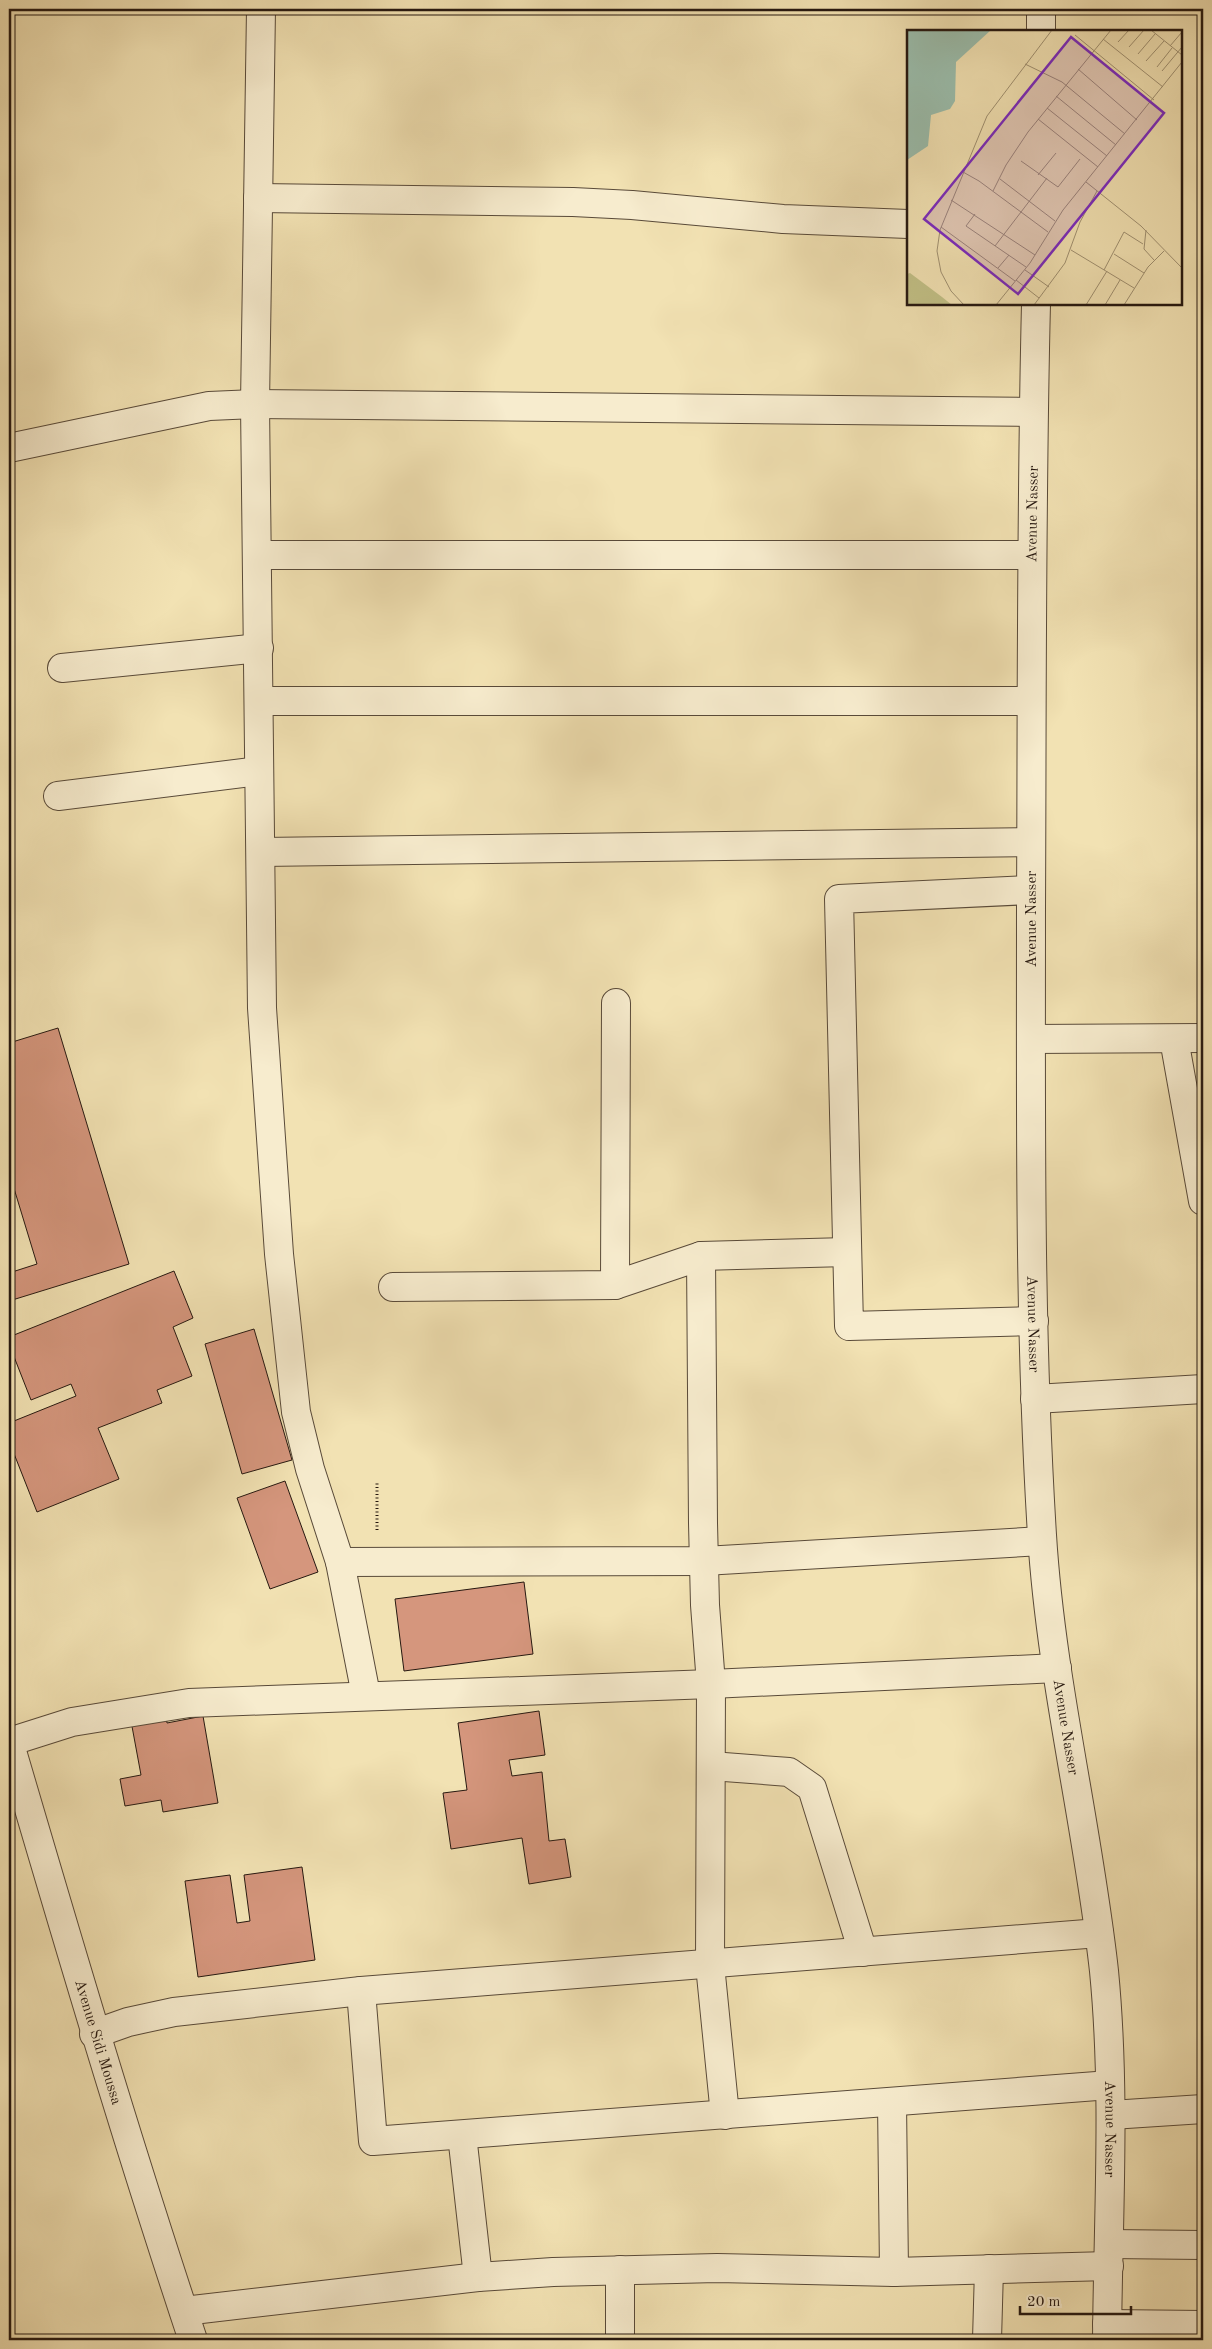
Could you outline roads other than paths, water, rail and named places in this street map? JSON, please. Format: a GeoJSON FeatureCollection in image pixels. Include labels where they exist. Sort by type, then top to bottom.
{"type":"FeatureCollection","features":[{"type":"Feature","properties":{"kind":"street"},"geometry":{"type":"LineString","coordinates":[[261,9],[255,404],[262,1008],[278,1244],[296,1412],[310,1469],[340,1562],[366,1695]]}},
{"type":"Feature","properties":{"kind":"street"},"geometry":{"type":"LineString","coordinates":[[1041,9],[1041,30]]}},
{"type":"Feature","properties":{"kind":"street"},"geometry":{"type":"LineString","coordinates":[[258,198],[583,203],[783,220],[907,224]]}},
{"type":"Feature","properties":{"kind":"street","name":"Avenue Nasser"},"geometry":{"type":"LineString","coordinates":[[1036,305],[1030,701],[1035,1399],[1042,1541],[1057,1668],[1099,1933],[1108,2027],[1111,2115],[1107,2332]]}},
{"type":"Feature","properties":{"kind":"street"},"geometry":{"type":"LineString","coordinates":[[9,448],[209,406],[255,404],[1033,412]]}},
{"type":"Feature","properties":{"kind":"street"},"geometry":{"type":"LineString","coordinates":[[258,555],[1032,555]]}},
{"type":"Feature","properties":{"kind":"street"},"geometry":{"type":"LineString","coordinates":[[62,668],[259,648]]}},
{"type":"Feature","properties":{"kind":"street"},"geometry":{"type":"LineString","coordinates":[[259,701],[1030,701]]}},
{"type":"Feature","properties":{"kind":"street"},"geometry":{"type":"LineString","coordinates":[[58,796],[259,771]]}},
{"type":"Feature","properties":{"kind":"street"},"geometry":{"type":"LineString","coordinates":[[261,852],[1031,842]]}},
{"type":"Feature","properties":{"kind":"street"},"geometry":{"type":"LineString","coordinates":[[1031,890],[839,899],[849,1326],[1034,1321]]}},
{"type":"Feature","properties":{"kind":"street"},"geometry":{"type":"LineString","coordinates":[[615,1285],[616,1004]]}},
{"type":"Feature","properties":{"kind":"street"},"geometry":{"type":"LineString","coordinates":[[1031,1039],[1203,1038]]}},
{"type":"Feature","properties":{"kind":"street"},"geometry":{"type":"LineString","coordinates":[[1174,1039],[1203,1201]]}},
{"type":"Feature","properties":{"kind":"street"},"geometry":{"type":"LineString","coordinates":[[393,1287],[615,1285],[701,1256],[846,1252]]}},
{"type":"Feature","properties":{"kind":"street"},"geometry":{"type":"LineString","coordinates":[[701,1256],[704,1561],[711,1684],[710,1965],[725,2115]]}},
{"type":"Feature","properties":{"kind":"street"},"geometry":{"type":"LineString","coordinates":[[1035,1399],[1203,1389]]}},
{"type":"Feature","properties":{"kind":"street"},"geometry":{"type":"LineString","coordinates":[[340,1562],[377,1560],[704,1561],[1042,1541]]}},
{"type":"Feature","properties":{"kind":"street"},"geometry":{"type":"LineString","coordinates":[[9,1742],[72,1722],[189,1703],[366,1695],[711,1684],[1057,1668]]}},
{"type":"Feature","properties":{"kind":"street","name":"Avenue Sidi Moussa"},"geometry":{"type":"LineString","coordinates":[[9,1742],[94,2034],[193,2340]]}},
{"type":"Feature","properties":{"kind":"street"},"geometry":{"type":"LineString","coordinates":[[711,1766],[789,1772],[812,1788],[863,1952]]}},
{"type":"Feature","properties":{"kind":"street"},"geometry":{"type":"LineString","coordinates":[[94,2034],[128,2022],[174,2012],[362,1991],[1099,1933]]}},
{"type":"Feature","properties":{"kind":"street"},"geometry":{"type":"LineString","coordinates":[[362,1991],[373,2141],[1110,2085]]}},
{"type":"Feature","properties":{"kind":"street"},"geometry":{"type":"LineString","coordinates":[[892,2102],[894,2272]]}},
{"type":"Feature","properties":{"kind":"street"},"geometry":{"type":"LineString","coordinates":[[1111,2115],[1203,2108]]}},
{"type":"Feature","properties":{"kind":"street"},"geometry":{"type":"LineString","coordinates":[[462,2135],[478,2277]]}},
{"type":"Feature","properties":{"kind":"street"},"geometry":{"type":"LineString","coordinates":[[184,2311],[478,2277],[620,2270],[717,2268],[894,2272],[989,2269],[1203,2245]]}},
{"type":"Feature","properties":{"kind":"street"},"geometry":{"type":"LineString","coordinates":[[987,2340],[989,2269]]}},
{"type":"Feature","properties":{"kind":"street"},"geometry":{"type":"LineString","coordinates":[[620,2270],[620,2340]]}},
{"type":"Feature","properties":{"kind":"street"},"geometry":{"type":"LineString","coordinates":[[1107,2332],[1203,2324]]}}]}
